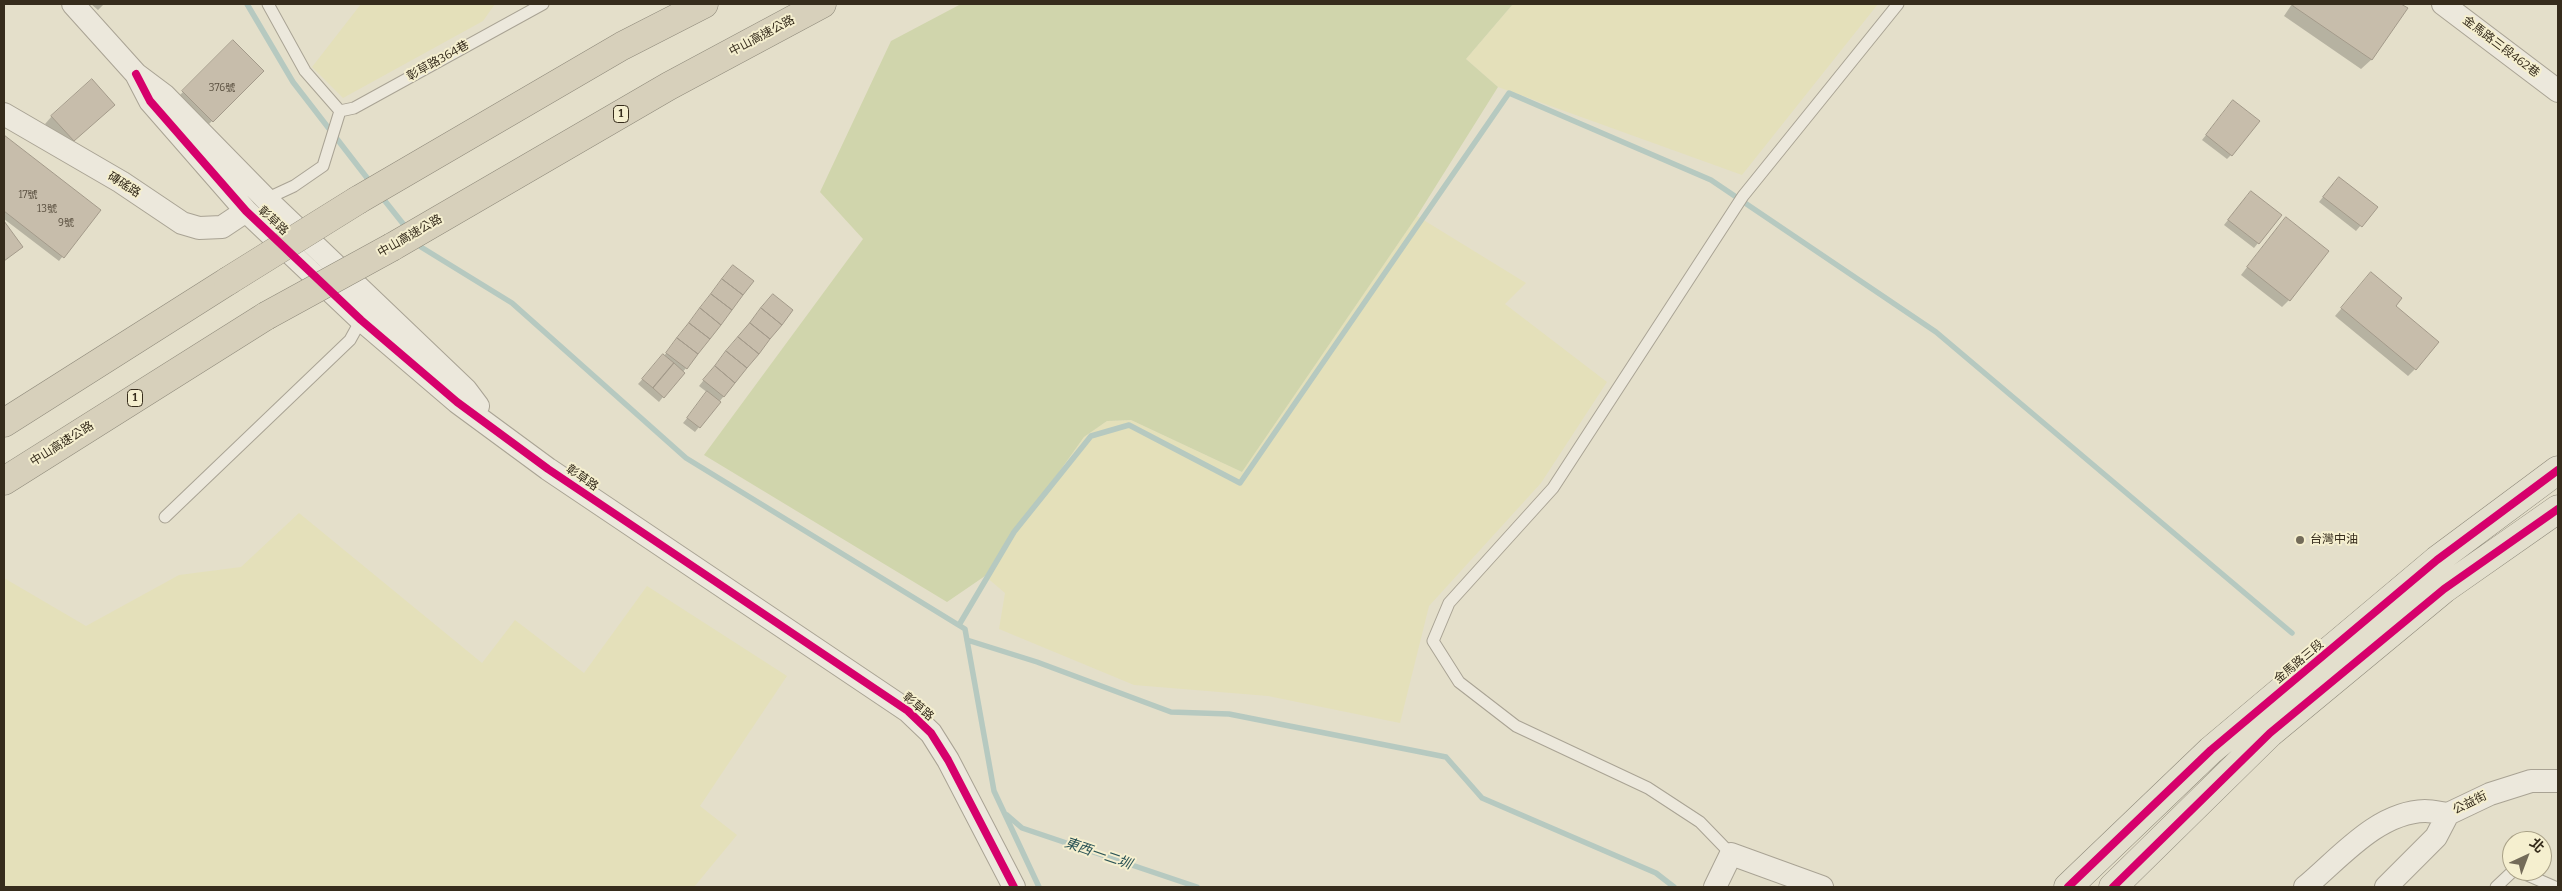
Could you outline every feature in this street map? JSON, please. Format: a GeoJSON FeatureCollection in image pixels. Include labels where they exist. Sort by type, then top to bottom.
{"type":"FeatureCollection","features":[{"type":"Feature","properties":{"kind":"highway"},"geometry":{"type":"LineString","coordinates":[[4,423],[370,193],[622,46],[704,4]]}},
{"type":"Feature","properties":{"kind":"highway","name":"中山高速公路"},"geometry":{"type":"LineString","coordinates":[[4,481],[266,316],[405,239],[669,86],[822,4]]}},
{"type":"Feature","properties":{"kind":"main road","name":"金馬路三段"},"geometry":{"type":"LineString","coordinates":[[2113,887],[2393,614],[2437,560],[2558,470]]}},
{"type":"Feature","properties":{"kind":"main road","name":"金馬路三段"},"geometry":{"type":"LineString","coordinates":[[2068,887],[2211,750],[2393,614],[2444,589],[2558,509]]}},
{"type":"Feature","properties":{"kind":"street","name":"彰草路"},"geometry":{"type":"LineString","coordinates":[[73,4],[136,74],[164,95],[266,199],[466,390],[493,428]]}},
{"type":"Feature","properties":{"kind":"street","name":"金馬路三段462巷"},"geometry":{"type":"LineString","coordinates":[[2444,4],[2558,91]]}},
{"type":"Feature","properties":{"kind":"street","name":"彰草路"},"geometry":{"type":"LineString","coordinates":[[136,74],[150,101],[246,211],[361,320],[458,402],[548,469],[908,711],[931,733],[948,760],[1014,887]]}},
{"type":"Feature","properties":{"kind":"street","name":"磚磘路"},"geometry":{"type":"LineString","coordinates":[[4,114],[121,182],[182,223],[198,228],[222,227],[246,211]]}},
{"type":"Feature","properties":{"kind":"street","name":"公益街"},"geometry":{"type":"LineString","coordinates":[[2386,887],[2436,837],[2448,814],[2490,794],[2531,781],[2558,781]]}},
{"type":"Feature","properties":{"kind":"street"},"geometry":{"type":"LineString","coordinates":[[2305,887],[2370,831],[2399,815],[2425,811],[2448,814]]}},
{"type":"Feature","properties":{"kind":"street"},"geometry":{"type":"LineString","coordinates":[[1715,887],[1731,854],[1822,887]]}},
{"type":"Feature","properties":{"kind":"lane"},"geometry":{"type":"LineString","coordinates":[[266,199],[294,186],[323,166],[339,115],[306,71],[268,4]]}},
{"type":"Feature","properties":{"kind":"lane","name":"彰草路364巷"},"geometry":{"type":"LineString","coordinates":[[339,115],[543,4]]}},
{"type":"Feature","properties":{"kind":"lane"},"geometry":{"type":"LineString","coordinates":[[1731,854],[1700,822],[1648,788],[1516,726],[1459,682],[1433,641],[1449,603],[1553,488],[1743,196],[1898,4]]}},
{"type":"Feature","properties":{"kind":"lane"},"geometry":{"type":"LineString","coordinates":[[165,517],[350,340],[361,320]]}},
{"type":"Feature","properties":{"kind":"lane"},"geometry":{"type":"LineString","coordinates":[[2541,881],[2555,887]]}},
{"type":"Feature","properties":{"kind":"shaded area"},"geometry":{"type":"Polygon","coordinates":[[[361,4],[495,4],[483,21],[343,98],[312,67],[361,4]]]}},
{"type":"Feature","properties":{"kind":"shaded area"},"geometry":{"type":"Polygon","coordinates":[[[1513,4],[1878,4],[1742,175],[1498,87],[1466,59],[1513,4]]]}},
{"type":"Feature","properties":{"kind":"shaded area"},"geometry":{"type":"Polygon","coordinates":[[[1417,216],[1526,283],[1505,304],[1607,382],[1541,483],[1429,606],[1400,723],[1268,696],[1134,685],[999,629],[1005,593],[985,576],[1084,437],[1107,421],[1131,420],[1242,472],[1417,216]]]}},
{"type":"Feature","properties":{"kind":"shaded area"},"geometry":{"type":"Polygon","coordinates":[[[299,513],[482,663],[515,620],[584,673],[647,586],[787,676],[700,806],[737,835],[694,887],[4,887],[4,578],[86,626],[179,575],[241,567],[299,513]]]}},
{"type":"Feature","properties":{"kind":"green space"},"geometry":{"type":"Polygon","coordinates":[[[961,4],[1513,4],[1466,59],[1498,87],[1417,216],[1242,472],[1131,420],[1107,421],[1084,437],[985,576],[947,602],[704,455],[863,239],[820,192],[891,41],[961,4]]]}},
{"type":"Feature","properties":{"kind":"building"},"geometry":{"type":"Polygon","coordinates":[[[2294,4],[2401,4],[2408,8],[2372,60],[2293,6],[2294,4]]]}},
{"type":"Feature","properties":{"kind":"building"},"geometry":{"type":"Polygon","coordinates":[[[233,40],[264,71],[213,122],[182,91],[233,40]]]}},
{"type":"Feature","properties":{"kind":"building"},"geometry":{"type":"Polygon","coordinates":[[[92,79],[115,105],[74,141],[51,116],[92,79]]]}},
{"type":"Feature","properties":{"kind":"building"},"geometry":{"type":"Polygon","coordinates":[[[2233,100],[2260,121],[2232,156],[2206,135],[2233,100]]]}},
{"type":"Feature","properties":{"kind":"building"},"geometry":{"type":"Polygon","coordinates":[[[4,135],[101,210],[64,258],[4,211],[4,135]]]}},
{"type":"Feature","properties":{"kind":"building"},"geometry":{"type":"Polygon","coordinates":[[[2339,177],[2378,207],[2362,227],[2323,197],[2339,177]]]}},
{"type":"Feature","properties":{"kind":"building"},"geometry":{"type":"Polygon","coordinates":[[[2251,191],[2282,215],[2259,244],[2228,220],[2251,191]]]}},
{"type":"Feature","properties":{"kind":"building"},"geometry":{"type":"Polygon","coordinates":[[[2286,217],[2329,251],[2290,301],[2247,267],[2286,217]]]}},
{"type":"Feature","properties":{"kind":"building"},"geometry":{"type":"Polygon","coordinates":[[[4,221],[23,247],[4,261],[4,221]]]}},
{"type":"Feature","properties":{"kind":"building"},"geometry":{"type":"Polygon","coordinates":[[[733,265],[754,281],[743,295],[722,279],[733,265]]]}},
{"type":"Feature","properties":{"kind":"building"},"geometry":{"type":"Polygon","coordinates":[[[2371,272],[2402,298],[2396,306],[2439,342],[2416,370],[2341,308],[2371,272]]]}},
{"type":"Feature","properties":{"kind":"building"},"geometry":{"type":"Polygon","coordinates":[[[722,279],[743,295],[732,310],[711,294],[722,279]]]}},
{"type":"Feature","properties":{"kind":"building"},"geometry":{"type":"Polygon","coordinates":[[[711,294],[732,310],[721,325],[700,308],[711,294]]]}},
{"type":"Feature","properties":{"kind":"building"},"geometry":{"type":"Polygon","coordinates":[[[773,294],[793,310],[782,325],[761,308],[773,294]]]}},
{"type":"Feature","properties":{"kind":"building"},"geometry":{"type":"Polygon","coordinates":[[[700,308],[721,325],[710,339],[689,323],[700,308]]]}},
{"type":"Feature","properties":{"kind":"building"},"geometry":{"type":"Polygon","coordinates":[[[761,308],[782,325],[770,339],[750,323],[761,308]]]}},
{"type":"Feature","properties":{"kind":"building"},"geometry":{"type":"Polygon","coordinates":[[[689,323],[710,339],[698,354],[677,338],[689,323]]]}},
{"type":"Feature","properties":{"kind":"building"},"geometry":{"type":"Polygon","coordinates":[[[750,323],[770,339],[759,354],[738,337],[750,323]]]}},
{"type":"Feature","properties":{"kind":"building"},"geometry":{"type":"Polygon","coordinates":[[[738,337],[759,354],[747,368],[726,351],[738,337]]]}},
{"type":"Feature","properties":{"kind":"building"},"geometry":{"type":"Polygon","coordinates":[[[677,338],[698,354],[687,369],[666,353],[677,338]]]}},
{"type":"Feature","properties":{"kind":"building"},"geometry":{"type":"Polygon","coordinates":[[[726,351],[747,368],[735,383],[715,366],[726,351]]]}},
{"type":"Feature","properties":{"kind":"building"},"geometry":{"type":"Polygon","coordinates":[[[663,354],[674,363],[653,388],[642,379],[663,354]]]}},
{"type":"Feature","properties":{"kind":"building"},"geometry":{"type":"Polygon","coordinates":[[[674,363],[685,373],[664,398],[653,388],[674,363]]]}},
{"type":"Feature","properties":{"kind":"building"},"geometry":{"type":"Polygon","coordinates":[[[715,366],[735,383],[724,397],[703,380],[715,366]]]}},
{"type":"Feature","properties":{"kind":"building"},"geometry":{"type":"Polygon","coordinates":[[[707,391],[721,402],[700,428],[687,418],[707,391]]]}},
{"type":"Feature","properties":{"kind":"waterway"},"geometry":{"type":"LineString","coordinates":[[247,4],[293,82],[371,183]]}},
{"type":"Feature","properties":{"kind":"waterway"},"geometry":{"type":"LineString","coordinates":[[959,625],[1014,532],[1091,436],[1129,425],[1240,483],[1509,93],[1711,180],[1936,332],[2292,633]]}},
{"type":"Feature","properties":{"kind":"waterway"},"geometry":{"type":"LineString","coordinates":[[381,196],[408,230]]}},
{"type":"Feature","properties":{"kind":"waterway"},"geometry":{"type":"LineString","coordinates":[[417,241],[421,247],[512,303],[686,458],[965,629],[994,791],[1039,887]]}},
{"type":"Feature","properties":{"kind":"waterway"},"geometry":{"type":"LineString","coordinates":[[967,640],[1037,662],[1171,712],[1229,714],[1446,757],[1482,798],[1656,873],[1674,887]]}},
{"type":"Feature","properties":{"kind":"waterway","name":"東西一二圳"},"geometry":{"type":"LineString","coordinates":[[1007,815],[1022,828],[1197,887]]}},
{"type":"Feature","properties":{"kind":"cycle path"},"geometry":{"type":"LineString","coordinates":[[136,74],[150,101],[246,211],[361,320],[457,402],[548,469],[908,711],[931,733],[948,760],[1014,887]]}},
{"type":"Feature","properties":{"kind":"cycle path"},"geometry":{"type":"LineString","coordinates":[[2068,887],[2211,750],[2437,560],[2558,470]]}},
{"type":"Feature","properties":{"kind":"cycle path"},"geometry":{"type":"LineString","coordinates":[[2113,887],[2270,733],[2444,589],[2558,509]]}},
{"type":"Feature","properties":{"kind":"place","name":"台灣中油"},"geometry":{"type":"Point","coordinates":[2300,540]}}]}
